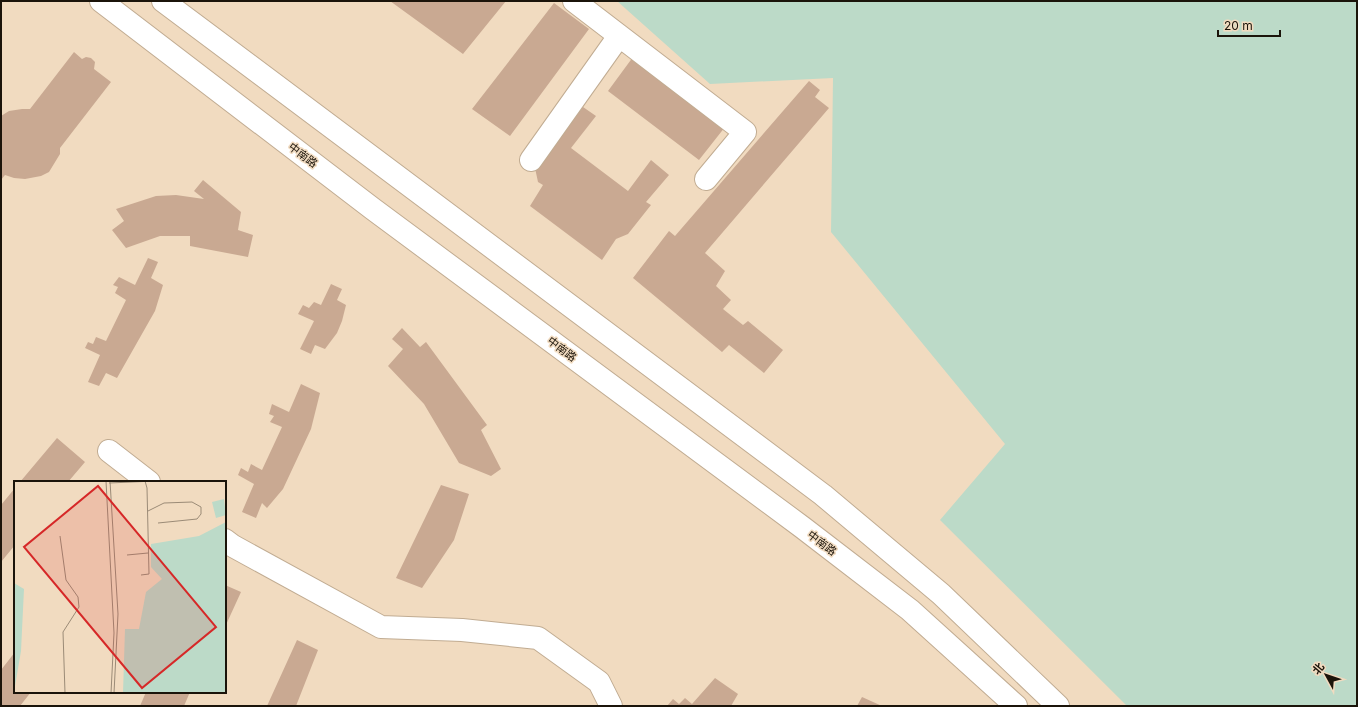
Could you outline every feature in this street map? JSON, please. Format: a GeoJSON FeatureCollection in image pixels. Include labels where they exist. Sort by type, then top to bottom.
{"type":"FeatureCollection","features":[{"type":"Feature","properties":{"kind":"main road","name":"中南路"},"geometry":{"type":"LineString","coordinates":[[101,1],[373,209],[802,527],[910,610],[1016,706]]}},
{"type":"Feature","properties":{"kind":"main road"},"geometry":{"type":"LineString","coordinates":[[163,1],[823,495],[940,594],[1058,706]]}},
{"type":"Feature","properties":{"kind":"main road"},"geometry":{"type":"LineString","coordinates":[[574,1],[744,132],[706,179]]}},
{"type":"Feature","properties":{"kind":"main road"},"geometry":{"type":"LineString","coordinates":[[531,160],[619,36]]}},
{"type":"Feature","properties":{"kind":"main road"},"geometry":{"type":"LineString","coordinates":[[109,451],[148,481]]}},
{"type":"Feature","properties":{"kind":"main road"},"geometry":{"type":"LineString","coordinates":[[226,541],[381,627],[462,630],[538,638],[599,682],[611,706]]}},
{"type":"Feature","properties":{"kind":"green space"},"geometry":{"type":"Polygon","coordinates":[[[617,1],[1357,1],[1357,706],[1127,706],[940,520],[1005,444],[831,232],[833,78],[710,84],[617,1]]]}},
{"type":"Feature","properties":{"kind":"building"},"geometry":{"type":"Polygon","coordinates":[[[390,1],[506,1],[463,54],[390,1]]]}},
{"type":"Feature","properties":{"kind":"building"},"geometry":{"type":"Polygon","coordinates":[[[554,3],[589,29],[510,136],[472,109],[554,3]]]}},
{"type":"Feature","properties":{"kind":"building"},"geometry":{"type":"Polygon","coordinates":[[[74,52],[82,59],[86,57],[91,58],[95,62],[94,69],[111,82],[60,148],[60,154],[49,172],[41,176],[25,179],[5,175],[1,180],[1,116],[9,111],[30,109],[74,52]]]}},
{"type":"Feature","properties":{"kind":"building"},"geometry":{"type":"Polygon","coordinates":[[[633,57],[725,127],[699,160],[608,91],[633,57]]]}},
{"type":"Feature","properties":{"kind":"building"},"geometry":{"type":"Polygon","coordinates":[[[809,81],[820,90],[815,97],[829,108],[705,253],[725,271],[716,286],[731,300],[723,309],[743,325],[748,321],[783,350],[764,373],[729,345],[722,352],[633,278],[669,231],[675,236],[809,81]]]}},
{"type":"Feature","properties":{"kind":"building"},"geometry":{"type":"Polygon","coordinates":[[[583,107],[596,116],[571,148],[628,191],[651,160],[669,175],[646,202],[651,205],[628,234],[616,239],[602,260],[530,206],[543,185],[538,182],[535,168],[583,107]]]}},
{"type":"Feature","properties":{"kind":"building"},"geometry":{"type":"Polygon","coordinates":[[[203,180],[241,212],[238,230],[253,235],[248,257],[190,246],[190,236],[160,236],[126,248],[112,230],[124,221],[116,209],[156,196],[176,195],[204,199],[194,191],[203,180]]]}},
{"type":"Feature","properties":{"kind":"building"},"geometry":{"type":"Polygon","coordinates":[[[148,258],[158,262],[151,278],[163,285],[155,311],[117,378],[106,373],[99,386],[88,382],[100,355],[85,348],[88,342],[93,344],[96,337],[106,341],[126,300],[115,293],[118,287],[113,285],[119,277],[135,285],[148,258]]]}},
{"type":"Feature","properties":{"kind":"building"},"geometry":{"type":"Polygon","coordinates":[[[331,284],[342,289],[337,300],[346,305],[342,321],[337,333],[325,349],[315,345],[311,354],[300,349],[314,321],[298,314],[303,305],[309,308],[314,302],[321,305],[331,284]]]}},
{"type":"Feature","properties":{"kind":"building"},"geometry":{"type":"Polygon","coordinates":[[[402,328],[420,347],[426,342],[487,425],[481,430],[501,469],[491,476],[459,463],[424,404],[388,366],[403,349],[392,339],[402,328]]]}},
{"type":"Feature","properties":{"kind":"building"},"geometry":{"type":"Polygon","coordinates":[[[301,384],[320,393],[311,429],[283,489],[267,508],[262,503],[256,518],[242,512],[254,484],[238,475],[241,468],[248,472],[251,464],[262,470],[282,427],[270,422],[274,416],[269,414],[272,404],[289,412],[301,384]]]}},
{"type":"Feature","properties":{"kind":"building"},"geometry":{"type":"Polygon","coordinates":[[[57,438],[85,462],[69,481],[21,481],[57,438]]]}},
{"type":"Feature","properties":{"kind":"building"},"geometry":{"type":"Polygon","coordinates":[[[441,485],[469,494],[454,540],[422,588],[396,578],[441,485]]]}},
{"type":"Feature","properties":{"kind":"building"},"geometry":{"type":"Polygon","coordinates":[[[14,489],[14,546],[1,562],[1,505],[14,489]]]}},
{"type":"Feature","properties":{"kind":"building"},"geometry":{"type":"Polygon","coordinates":[[[226,585],[241,592],[226,625],[226,585]]]}},
{"type":"Feature","properties":{"kind":"building"},"geometry":{"type":"Polygon","coordinates":[[[297,640],[318,650],[296,706],[267,706],[297,640]]]}},
{"type":"Feature","properties":{"kind":"building"},"geometry":{"type":"Polygon","coordinates":[[[14,653],[14,693],[30,693],[20,706],[1,706],[1,670],[14,653]]]}},
{"type":"Feature","properties":{"kind":"building"},"geometry":{"type":"Polygon","coordinates":[[[715,678],[738,694],[731,706],[667,706],[673,699],[679,704],[685,698],[692,704],[715,678]]]}},
{"type":"Feature","properties":{"kind":"building"},"geometry":{"type":"Polygon","coordinates":[[[146,693],[190,693],[184,706],[140,706],[146,693]]]}},
{"type":"Feature","properties":{"kind":"building"},"geometry":{"type":"Polygon","coordinates":[[[862,697],[882,706],[857,706],[862,697]]]}}]}
